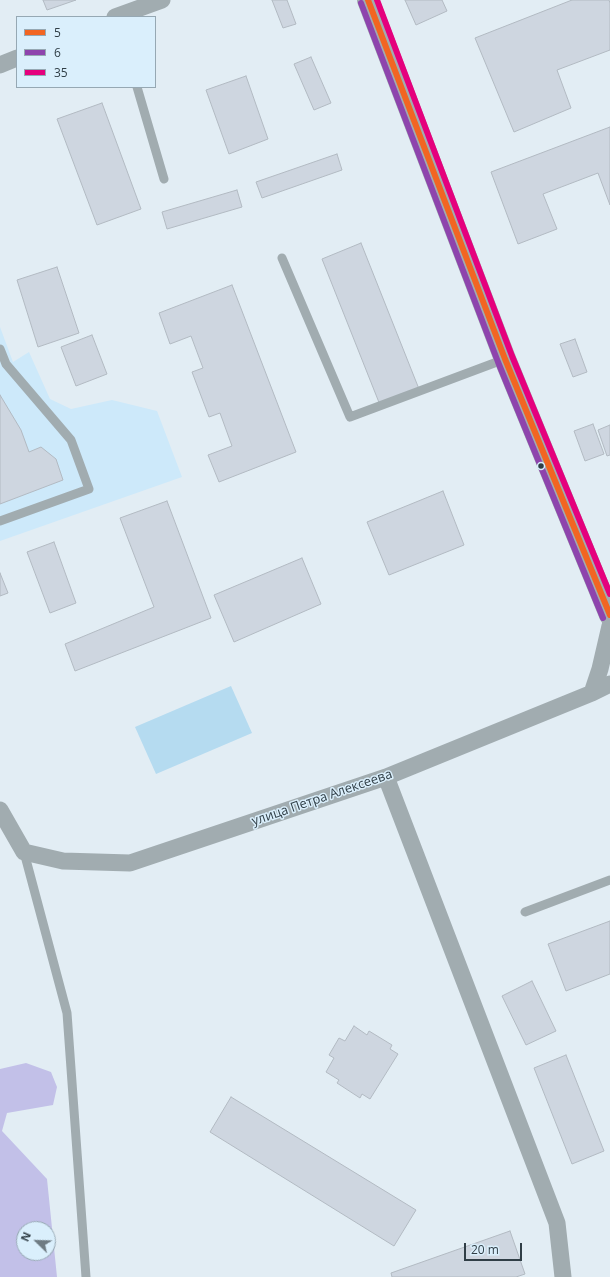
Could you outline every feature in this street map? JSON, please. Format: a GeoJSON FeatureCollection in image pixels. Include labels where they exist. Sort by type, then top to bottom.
{"type":"FeatureCollection","features":[{"type":"Feature","properties":{"kind":"street"},"geometry":{"type":"LineString","coordinates":[[119,16],[162,0]]}},
{"type":"Feature","properties":{"kind":"street"},"geometry":{"type":"LineString","coordinates":[[368,0],[505,359],[610,615]]}},
{"type":"Feature","properties":{"kind":"street"},"geometry":{"type":"LineString","coordinates":[[0,65],[16,58]]}},
{"type":"Feature","properties":{"kind":"street"},"geometry":{"type":"LineString","coordinates":[[592,694],[600,669],[610,626]]}},
{"type":"Feature","properties":{"kind":"street","name":"улица Петра Алексеева"},"geometry":{"type":"LineString","coordinates":[[24,852],[63,861],[130,863],[386,777],[592,694],[610,684]]}},
{"type":"Feature","properties":{"kind":"street"},"geometry":{"type":"LineString","coordinates":[[386,777],[557,1223],[563,1277]]}},
{"type":"Feature","properties":{"kind":"street"},"geometry":{"type":"LineString","coordinates":[[0,810],[24,852]]}},
{"type":"Feature","properties":{"kind":"lane"},"geometry":{"type":"LineString","coordinates":[[137,88],[164,179]]}},
{"type":"Feature","properties":{"kind":"lane"},"geometry":{"type":"LineString","coordinates":[[282,258],[350,417],[505,359]]}},
{"type":"Feature","properties":{"kind":"lane"},"geometry":{"type":"LineString","coordinates":[[0,349],[6,364],[71,440],[89,489],[0,521]]}},
{"type":"Feature","properties":{"kind":"lane"},"geometry":{"type":"LineString","coordinates":[[24,852],[66,1012],[86,1277]]}},
{"type":"Feature","properties":{"kind":"lane"},"geometry":{"type":"LineString","coordinates":[[525,912],[610,880]]}},
{"type":"Feature","properties":{"kind":"shaded area"},"geometry":{"type":"Polygon","coordinates":[[[0,327],[13,362],[29,352],[50,399],[71,409],[112,400],[157,411],[182,477],[0,541],[0,327]]]}},
{"type":"Feature","properties":{"kind":"shaded area"},"geometry":{"type":"Polygon","coordinates":[[[231,686],[252,733],[156,774],[135,727],[231,686]]]}},
{"type":"Feature","properties":{"kind":"shaded area"},"geometry":{"type":"Polygon","coordinates":[[[26,1063],[51,1072],[57,1087],[53,1105],[7,1113],[2,1131],[47,1179],[51,1221],[16,1221],[16,1261],[55,1261],[57,1277],[0,1277],[0,1069],[26,1063]]]}},
{"type":"Feature","properties":{"kind":"building"},"geometry":{"type":"Polygon","coordinates":[[[43,0],[76,0],[47,10],[43,0]]]}},
{"type":"Feature","properties":{"kind":"building"},"geometry":{"type":"Polygon","coordinates":[[[272,0],[287,0],[296,24],[283,28],[272,0]]]}},
{"type":"Feature","properties":{"kind":"building"},"geometry":{"type":"Polygon","coordinates":[[[405,0],[442,0],[447,11],[416,25],[405,0]]]}},
{"type":"Feature","properties":{"kind":"building"},"geometry":{"type":"Polygon","coordinates":[[[572,0],[609,0],[610,50],[557,70],[571,108],[514,132],[475,38],[572,0]]]}},
{"type":"Feature","properties":{"kind":"building"},"geometry":{"type":"Polygon","coordinates":[[[311,57],[331,103],[314,110],[294,64],[311,57]]]}},
{"type":"Feature","properties":{"kind":"building"},"geometry":{"type":"Polygon","coordinates":[[[246,76],[268,139],[229,154],[206,90],[246,76]]]}},
{"type":"Feature","properties":{"kind":"building"},"geometry":{"type":"Polygon","coordinates":[[[102,103],[141,209],[97,225],[57,119],[102,103]]]}},
{"type":"Feature","properties":{"kind":"building"},"geometry":{"type":"Polygon","coordinates":[[[610,127],[610,205],[598,173],[543,194],[557,229],[518,244],[491,172],[610,127]]]}},
{"type":"Feature","properties":{"kind":"building"},"geometry":{"type":"Polygon","coordinates":[[[337,154],[342,170],[262,198],[256,182],[337,154]]]}},
{"type":"Feature","properties":{"kind":"building"},"geometry":{"type":"Polygon","coordinates":[[[237,190],[242,207],[167,229],[162,212],[237,190]]]}},
{"type":"Feature","properties":{"kind":"building"},"geometry":{"type":"Polygon","coordinates":[[[361,243],[419,389],[380,405],[322,259],[361,243]]]}},
{"type":"Feature","properties":{"kind":"building"},"geometry":{"type":"Polygon","coordinates":[[[57,267],[79,333],[38,347],[17,280],[57,267]]]}},
{"type":"Feature","properties":{"kind":"building"},"geometry":{"type":"Polygon","coordinates":[[[232,285],[296,452],[219,482],[208,455],[232,446],[220,413],[209,417],[192,372],[203,368],[191,336],[170,344],[159,313],[232,285]]]}},
{"type":"Feature","properties":{"kind":"building"},"geometry":{"type":"Polygon","coordinates":[[[92,335],[107,374],[76,386],[61,347],[92,335]]]}},
{"type":"Feature","properties":{"kind":"building"},"geometry":{"type":"Polygon","coordinates":[[[575,339],[587,372],[573,377],[560,344],[575,339]]]}},
{"type":"Feature","properties":{"kind":"building"},"geometry":{"type":"Polygon","coordinates":[[[0,395],[21,430],[29,452],[41,447],[56,459],[63,480],[0,504],[0,395]]]}},
{"type":"Feature","properties":{"kind":"building"},"geometry":{"type":"Polygon","coordinates":[[[593,424],[604,454],[585,461],[574,431],[593,424]]]}},
{"type":"Feature","properties":{"kind":"building"},"geometry":{"type":"Polygon","coordinates":[[[610,425],[610,455],[607,456],[598,430],[610,425]]]}},
{"type":"Feature","properties":{"kind":"building"},"geometry":{"type":"Polygon","coordinates":[[[443,491],[464,545],[389,575],[367,522],[443,491]]]}},
{"type":"Feature","properties":{"kind":"building"},"geometry":{"type":"Polygon","coordinates":[[[167,501],[211,618],[75,671],[65,644],[154,607],[120,518],[167,501]]]}},
{"type":"Feature","properties":{"kind":"building"},"geometry":{"type":"Polygon","coordinates":[[[54,542],[76,603],[50,613],[27,552],[54,542]]]}},
{"type":"Feature","properties":{"kind":"building"},"geometry":{"type":"Polygon","coordinates":[[[302,558],[321,604],[234,642],[214,595],[302,558]]]}},
{"type":"Feature","properties":{"kind":"building"},"geometry":{"type":"Polygon","coordinates":[[[0,573],[8,593],[0,596],[0,573]]]}},
{"type":"Feature","properties":{"kind":"building"},"geometry":{"type":"Polygon","coordinates":[[[610,921],[610,974],[566,991],[548,944],[610,921]]]}},
{"type":"Feature","properties":{"kind":"building"},"geometry":{"type":"Polygon","coordinates":[[[532,981],[556,1031],[526,1045],[502,996],[532,981]]]}},
{"type":"Feature","properties":{"kind":"building"},"geometry":{"type":"Polygon","coordinates":[[[354,1026],[367,1035],[369,1031],[392,1045],[390,1049],[398,1054],[370,1099],[362,1094],[360,1098],[337,1083],[339,1080],[326,1072],[334,1058],[329,1055],[339,1038],[345,1041],[354,1026]]]}},
{"type":"Feature","properties":{"kind":"building"},"geometry":{"type":"Polygon","coordinates":[[[566,1055],[604,1151],[572,1164],[534,1068],[566,1055]]]}},
{"type":"Feature","properties":{"kind":"building"},"geometry":{"type":"Polygon","coordinates":[[[231,1097],[416,1210],[394,1246],[210,1132],[231,1097]]]}},
{"type":"Feature","properties":{"kind":"building"},"geometry":{"type":"Polygon","coordinates":[[[510,1231],[525,1274],[516,1277],[392,1277],[391,1273],[510,1231]]]}},
{"type":"Feature","properties":{"kind":"transit line","name":"5"},"geometry":{"type":"LineString","coordinates":[[368,0],[505,359],[610,615]]}},
{"type":"Feature","properties":{"kind":"transit line","name":"35"},"geometry":{"type":"LineString","coordinates":[[377,0],[512,356],[610,594]]}},
{"type":"Feature","properties":{"kind":"transit line","name":"6"},"geometry":{"type":"LineString","coordinates":[[361,3],[498,362],[603,618]]}}]}
